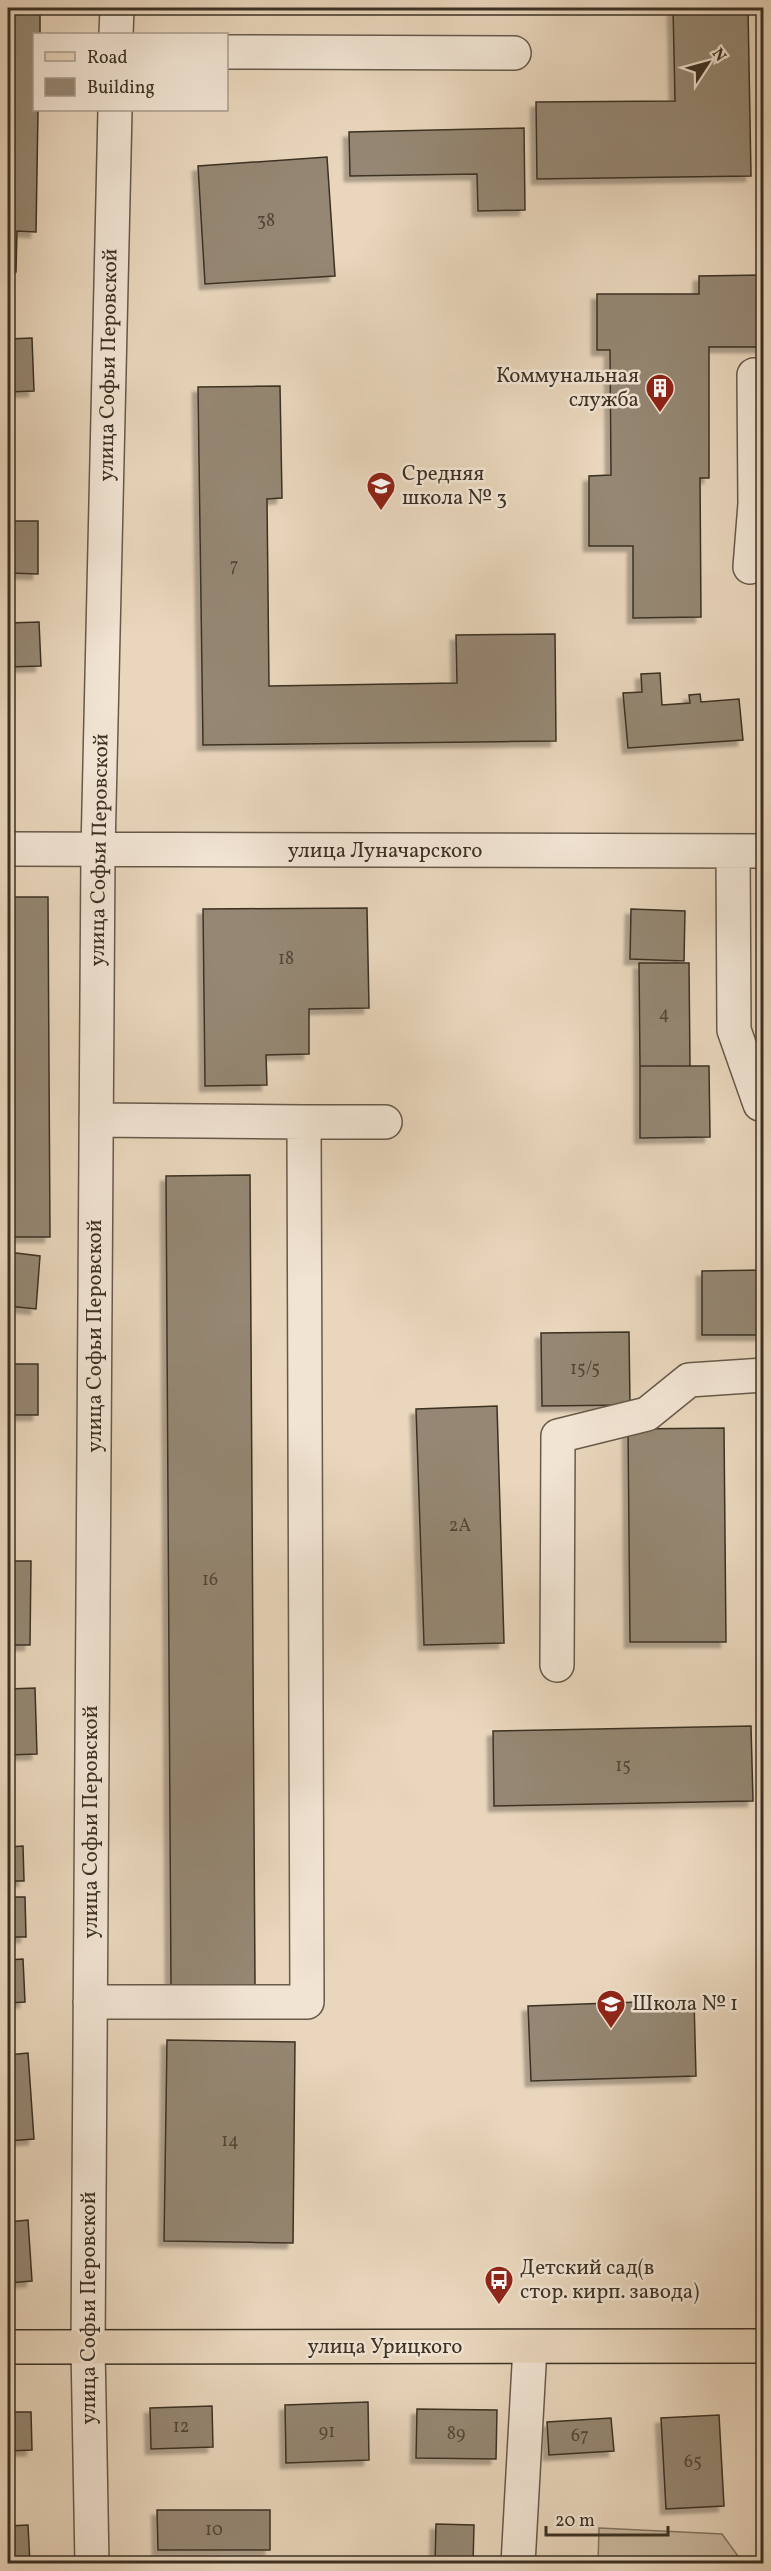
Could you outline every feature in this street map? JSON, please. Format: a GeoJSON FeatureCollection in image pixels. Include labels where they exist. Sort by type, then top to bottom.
{"type":"FeatureCollection","features":[{"type":"Feature","properties":{"kind":"main road","name":"улица Урицкого"},"geometry":{"type":"LineString","coordinates":[[8,2347],[764,2346]]}},
{"type":"Feature","properties":{"kind":"street"},"geometry":{"type":"LineString","coordinates":[[116,33],[117,8]]}},
{"type":"Feature","properties":{"kind":"street"},"geometry":{"type":"LineString","coordinates":[[228,52],[514,53]]}},
{"type":"Feature","properties":{"kind":"street","name":"улица Софьи Перовской"},"geometry":{"type":"LineString","coordinates":[[92,2564],[88,2348],[98,851],[115,111]]}},
{"type":"Feature","properties":{"kind":"street"},"geometry":{"type":"LineString","coordinates":[[750,567],[760,504],[754,375],[764,375]]}},
{"type":"Feature","properties":{"kind":"street","name":"улица Луначарского"},"geometry":{"type":"LineString","coordinates":[[8,849],[748,851]]}},
{"type":"Feature","properties":{"kind":"street"},"geometry":{"type":"LineString","coordinates":[[748,851],[734,1030],[760,1104],[764,1104]]}},
{"type":"Feature","properties":{"kind":"street"},"geometry":{"type":"LineString","coordinates":[[96,1120],[385,1122]]}},
{"type":"Feature","properties":{"kind":"street"},"geometry":{"type":"LineString","coordinates":[[90,2002],[307,2002],[304,1122]]}},
{"type":"Feature","properties":{"kind":"street"},"geometry":{"type":"LineString","coordinates":[[556,1665],[558,1436],[647,1414],[689,1380],[764,1375]]}},
{"type":"Feature","properties":{"kind":"street"},"geometry":{"type":"LineString","coordinates":[[518,2564],[530,2347]]}},
{"type":"Feature","properties":{"kind":"shaded area"},"geometry":{"type":"Polygon","coordinates":[[[599,2528],[722,2534],[743,2563],[598,2563],[599,2528]]]}},
{"type":"Feature","properties":{"kind":"building"},"geometry":{"type":"Polygon","coordinates":[[[8,8],[40,8],[40,33],[33,33],[33,111],[38,111],[36,232],[17,231],[16,272],[8,272],[8,8]]]}},
{"type":"Feature","properties":{"kind":"building"},"geometry":{"type":"Polygon","coordinates":[[[673,8],[748,8],[751,176],[537,179],[536,102],[675,101],[673,8]]]}},
{"type":"Feature","properties":{"kind":"building"},"geometry":{"type":"Polygon","coordinates":[[[524,128],[525,210],[478,211],[477,174],[350,176],[349,132],[524,128]]]}},
{"type":"Feature","properties":{"kind":"building"},"geometry":{"type":"Polygon","coordinates":[[[327,157],[335,276],[205,284],[198,166],[327,157]]]}},
{"type":"Feature","properties":{"kind":"building","name":"Коммунальная служба"},"geometry":{"type":"Polygon","coordinates":[[[763,275],[764,347],[709,347],[709,478],[700,478],[701,617],[633,618],[633,546],[589,546],[589,476],[611,475],[610,350],[597,350],[597,294],[699,294],[699,276],[763,275]]]}},
{"type":"Feature","properties":{"kind":"building"},"geometry":{"type":"Polygon","coordinates":[[[32,338],[34,391],[8,392],[8,339],[32,338]]]}},
{"type":"Feature","properties":{"kind":"building"},"geometry":{"type":"Polygon","coordinates":[[[280,386],[282,498],[267,499],[269,686],[457,683],[456,635],[555,634],[556,741],[203,745],[198,387],[280,386]]]}},
{"type":"Feature","properties":{"kind":"building"},"geometry":{"type":"Polygon","coordinates":[[[8,521],[38,521],[38,574],[8,573],[8,521]]]}},
{"type":"Feature","properties":{"kind":"building"},"geometry":{"type":"Polygon","coordinates":[[[39,622],[41,666],[8,667],[8,623],[39,622]]]}},
{"type":"Feature","properties":{"kind":"building"},"geometry":{"type":"Polygon","coordinates":[[[660,673],[662,705],[690,703],[689,695],[700,694],[701,702],[739,699],[743,740],[628,748],[623,693],[642,692],[641,674],[660,673]]]}},
{"type":"Feature","properties":{"kind":"building"},"geometry":{"type":"Polygon","coordinates":[[[8,897],[48,897],[50,1237],[8,1237],[8,897]]]}},
{"type":"Feature","properties":{"kind":"building"},"geometry":{"type":"Polygon","coordinates":[[[367,908],[369,1008],[309,1009],[309,1054],[266,1055],[267,1085],[205,1086],[203,909],[367,908]]]}},
{"type":"Feature","properties":{"kind":"building"},"geometry":{"type":"Polygon","coordinates":[[[631,909],[685,911],[684,961],[630,959],[631,909]]]}},
{"type":"Feature","properties":{"kind":"building"},"geometry":{"type":"Polygon","coordinates":[[[639,963],[689,963],[690,1066],[640,1066],[639,963]]]}},
{"type":"Feature","properties":{"kind":"building"},"geometry":{"type":"Polygon","coordinates":[[[640,1066],[709,1066],[710,1137],[640,1138],[640,1066]]]}},
{"type":"Feature","properties":{"kind":"building"},"geometry":{"type":"Polygon","coordinates":[[[250,1175],[255,1985],[171,1986],[166,1176],[250,1175]]]}},
{"type":"Feature","properties":{"kind":"building"},"geometry":{"type":"Polygon","coordinates":[[[8,1252],[40,1256],[36,1309],[8,1306],[8,1252]]]}},
{"type":"Feature","properties":{"kind":"building"},"geometry":{"type":"Polygon","coordinates":[[[764,1270],[764,1335],[702,1335],[702,1271],[764,1270]]]}},
{"type":"Feature","properties":{"kind":"building"},"geometry":{"type":"Polygon","coordinates":[[[629,1332],[630,1405],[542,1406],[541,1333],[629,1332]]]}},
{"type":"Feature","properties":{"kind":"building"},"geometry":{"type":"Polygon","coordinates":[[[8,1364],[38,1364],[38,1415],[8,1415],[8,1364]]]}},
{"type":"Feature","properties":{"kind":"building"},"geometry":{"type":"Polygon","coordinates":[[[497,1406],[504,1643],[424,1645],[416,1409],[497,1406]]]}},
{"type":"Feature","properties":{"kind":"building"},"geometry":{"type":"Polygon","coordinates":[[[724,1428],[726,1642],[630,1642],[628,1429],[724,1428]]]}},
{"type":"Feature","properties":{"kind":"building"},"geometry":{"type":"Polygon","coordinates":[[[8,1561],[31,1561],[30,1645],[8,1645],[8,1561]]]}},
{"type":"Feature","properties":{"kind":"building"},"geometry":{"type":"Polygon","coordinates":[[[35,1688],[37,1754],[8,1755],[8,1689],[35,1688]]]}},
{"type":"Feature","properties":{"kind":"building"},"geometry":{"type":"Polygon","coordinates":[[[751,1726],[753,1801],[494,1806],[493,1731],[751,1726]]]}},
{"type":"Feature","properties":{"kind":"building"},"geometry":{"type":"Polygon","coordinates":[[[23,1846],[24,1881],[8,1881],[8,1847],[23,1846]]]}},
{"type":"Feature","properties":{"kind":"building"},"geometry":{"type":"Polygon","coordinates":[[[8,1897],[25,1897],[26,1937],[8,1937],[8,1897]]]}},
{"type":"Feature","properties":{"kind":"building"},"geometry":{"type":"Polygon","coordinates":[[[23,1959],[25,2002],[8,2003],[8,1960],[23,1959]]]}},
{"type":"Feature","properties":{"kind":"building"},"geometry":{"type":"Polygon","coordinates":[[[694,2000],[696,2076],[531,2081],[528,2006],[694,2000]]]}},
{"type":"Feature","properties":{"kind":"building"},"geometry":{"type":"Polygon","coordinates":[[[167,2040],[295,2042],[293,2243],[164,2241],[167,2040]]]}},
{"type":"Feature","properties":{"kind":"building"},"geometry":{"type":"Polygon","coordinates":[[[28,2053],[34,2139],[8,2141],[8,2055],[28,2053]]]}},
{"type":"Feature","properties":{"kind":"building"},"geometry":{"type":"Polygon","coordinates":[[[28,2220],[32,2281],[8,2283],[8,2222],[28,2220]]]}},
{"type":"Feature","properties":{"kind":"building"},"geometry":{"type":"Polygon","coordinates":[[[368,2402],[369,2460],[286,2463],[285,2405],[368,2402]]]}},
{"type":"Feature","properties":{"kind":"building"},"geometry":{"type":"Polygon","coordinates":[[[212,2406],[213,2447],[151,2449],[150,2408],[212,2406]]]}},
{"type":"Feature","properties":{"kind":"building"},"geometry":{"type":"Polygon","coordinates":[[[417,2409],[497,2410],[496,2459],[416,2458],[417,2409]]]}},
{"type":"Feature","properties":{"kind":"building"},"geometry":{"type":"Polygon","coordinates":[[[8,2412],[31,2412],[32,2450],[8,2451],[8,2412]]]}},
{"type":"Feature","properties":{"kind":"building"},"geometry":{"type":"Polygon","coordinates":[[[719,2415],[724,2506],[666,2509],[661,2418],[719,2415]]]}},
{"type":"Feature","properties":{"kind":"building"},"geometry":{"type":"Polygon","coordinates":[[[611,2418],[614,2451],[549,2455],[547,2422],[611,2418]]]}},
{"type":"Feature","properties":{"kind":"building"},"geometry":{"type":"Polygon","coordinates":[[[157,2510],[270,2510],[270,2550],[158,2550],[157,2510]]]}},
{"type":"Feature","properties":{"kind":"building"},"geometry":{"type":"Polygon","coordinates":[[[436,2524],[474,2525],[473,2564],[435,2564],[436,2524]]]}},
{"type":"Feature","properties":{"kind":"building"},"geometry":{"type":"Polygon","coordinates":[[[28,2525],[30,2564],[8,2564],[8,2526],[28,2525]]]}},
{"type":"Feature","properties":{"kind":"place","name":"Коммунальная служба"},"geometry":{"type":"Point","coordinates":[660,414]}},
{"type":"Feature","properties":{"kind":"place","name":"Средняя школа № 3"},"geometry":{"type":"Point","coordinates":[381,512]}},
{"type":"Feature","properties":{"kind":"place","name":"Школа № 1"},"geometry":{"type":"Point","coordinates":[611,2030]}},
{"type":"Feature","properties":{"kind":"place","name":"Детский сад(в стор. кирп. завода)"},"geometry":{"type":"Point","coordinates":[499,2306]}}]}
